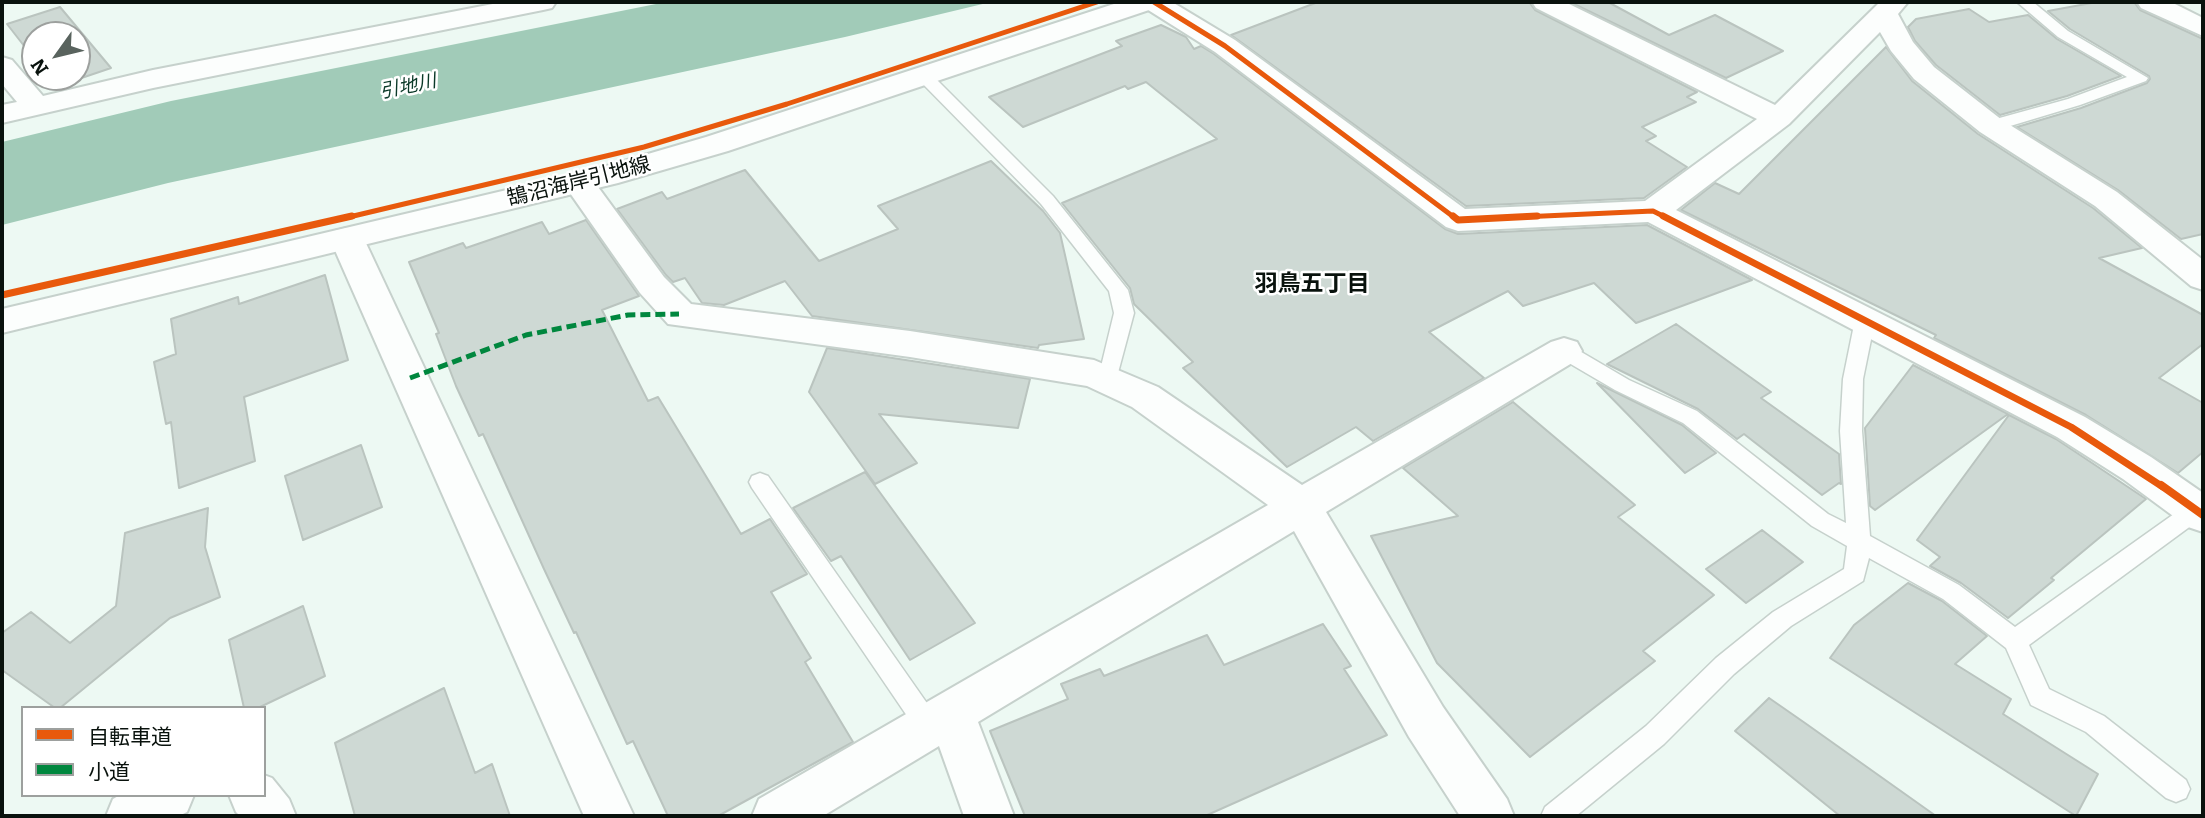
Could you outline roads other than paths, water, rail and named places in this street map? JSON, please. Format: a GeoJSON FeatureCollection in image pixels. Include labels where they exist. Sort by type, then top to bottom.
{"type":"FeatureCollection","features":[{"type":"Feature","properties":{"kind":"street"},"geometry":{"type":"LineString","coordinates":[[2,114],[34,105],[543,2]]}},
{"type":"Feature","properties":{"kind":"street","name":"鵠沼海岸引地線"},"geometry":{"type":"LineString","coordinates":[[2,321],[579,183],[717,144],[1146,2]]}},
{"type":"Feature","properties":{"kind":"street"},"geometry":{"type":"LineString","coordinates":[[1154,2],[1225,46],[1458,219],[1653,211],[2071,427],[2201,509]]}},
{"type":"Feature","properties":{"kind":"street"},"geometry":{"type":"LineString","coordinates":[[2150,2],[2203,28]]}},
{"type":"Feature","properties":{"kind":"street"},"geometry":{"type":"LineString","coordinates":[[1554,3],[1778,118]]}},
{"type":"Feature","properties":{"kind":"street"},"geometry":{"type":"LineString","coordinates":[[1653,211],[1778,118],[1890,8],[1901,45],[1924,73],[1991,125],[2106,199],[2203,278]]}},
{"type":"Feature","properties":{"kind":"street"},"geometry":{"type":"LineString","coordinates":[[2,66],[34,105]]}},
{"type":"Feature","properties":{"kind":"street"},"geometry":{"type":"LineString","coordinates":[[579,183],[652,285],[681,316],[910,344],[1094,374],[1145,397],[1301,506],[1426,722],[1489,816]]}},
{"type":"Feature","properties":{"kind":"street"},"geometry":{"type":"LineString","coordinates":[[347,239],[609,816]]}},
{"type":"Feature","properties":{"kind":"street"},"geometry":{"type":"LineString","coordinates":[[777,816],[1564,351]]}},
{"type":"Feature","properties":{"kind":"street"},"geometry":{"type":"LineString","coordinates":[[940,720],[989,816]]}},
{"type":"Feature","properties":{"kind":"street"},"geometry":{"type":"LineString","coordinates":[[131,816],[165,797]]}},
{"type":"Feature","properties":{"kind":"street"},"geometry":{"type":"LineString","coordinates":[[256,797],[271,816]]}},
{"type":"Feature","properties":{"kind":"lane"},"geometry":{"type":"LineString","coordinates":[[1991,125],[2074,102],[2140,78],[2063,34],[2024,2]]}},
{"type":"Feature","properties":{"kind":"lane"},"geometry":{"type":"LineString","coordinates":[[925,77],[1047,200],[1118,290],[1124,313],[1108,379]]}},
{"type":"Feature","properties":{"kind":"lane"},"geometry":{"type":"LineString","coordinates":[[1555,816],[1655,734],[1725,666],[1782,619],[1854,574],[1859,543],[1851,431],[1853,379],[1865,320]]}},
{"type":"Feature","properties":{"kind":"lane"},"geometry":{"type":"LineString","coordinates":[[1564,351],[1622,385],[1690,417],[1820,520],[1951,592],[2015,642],[2040,697],[2095,724],[2176,789]]}},
{"type":"Feature","properties":{"kind":"lane"},"geometry":{"type":"LineString","coordinates":[[760,482],[940,720]]}},
{"type":"Feature","properties":{"kind":"lane"},"geometry":{"type":"LineString","coordinates":[[2015,642],[2201,509]]}},
{"type":"Feature","properties":{"kind":"water","name":"引地川"},"geometry":{"type":"Polygon","coordinates":[[[666,2],[991,2],[845,37],[168,183],[2,225],[2,142],[171,101],[666,2]]]}},
{"type":"Feature","properties":{"kind":"district","name":"羽鳥五丁目"},"geometry":{"type":"Point","coordinates":[1312,285]}}]}
